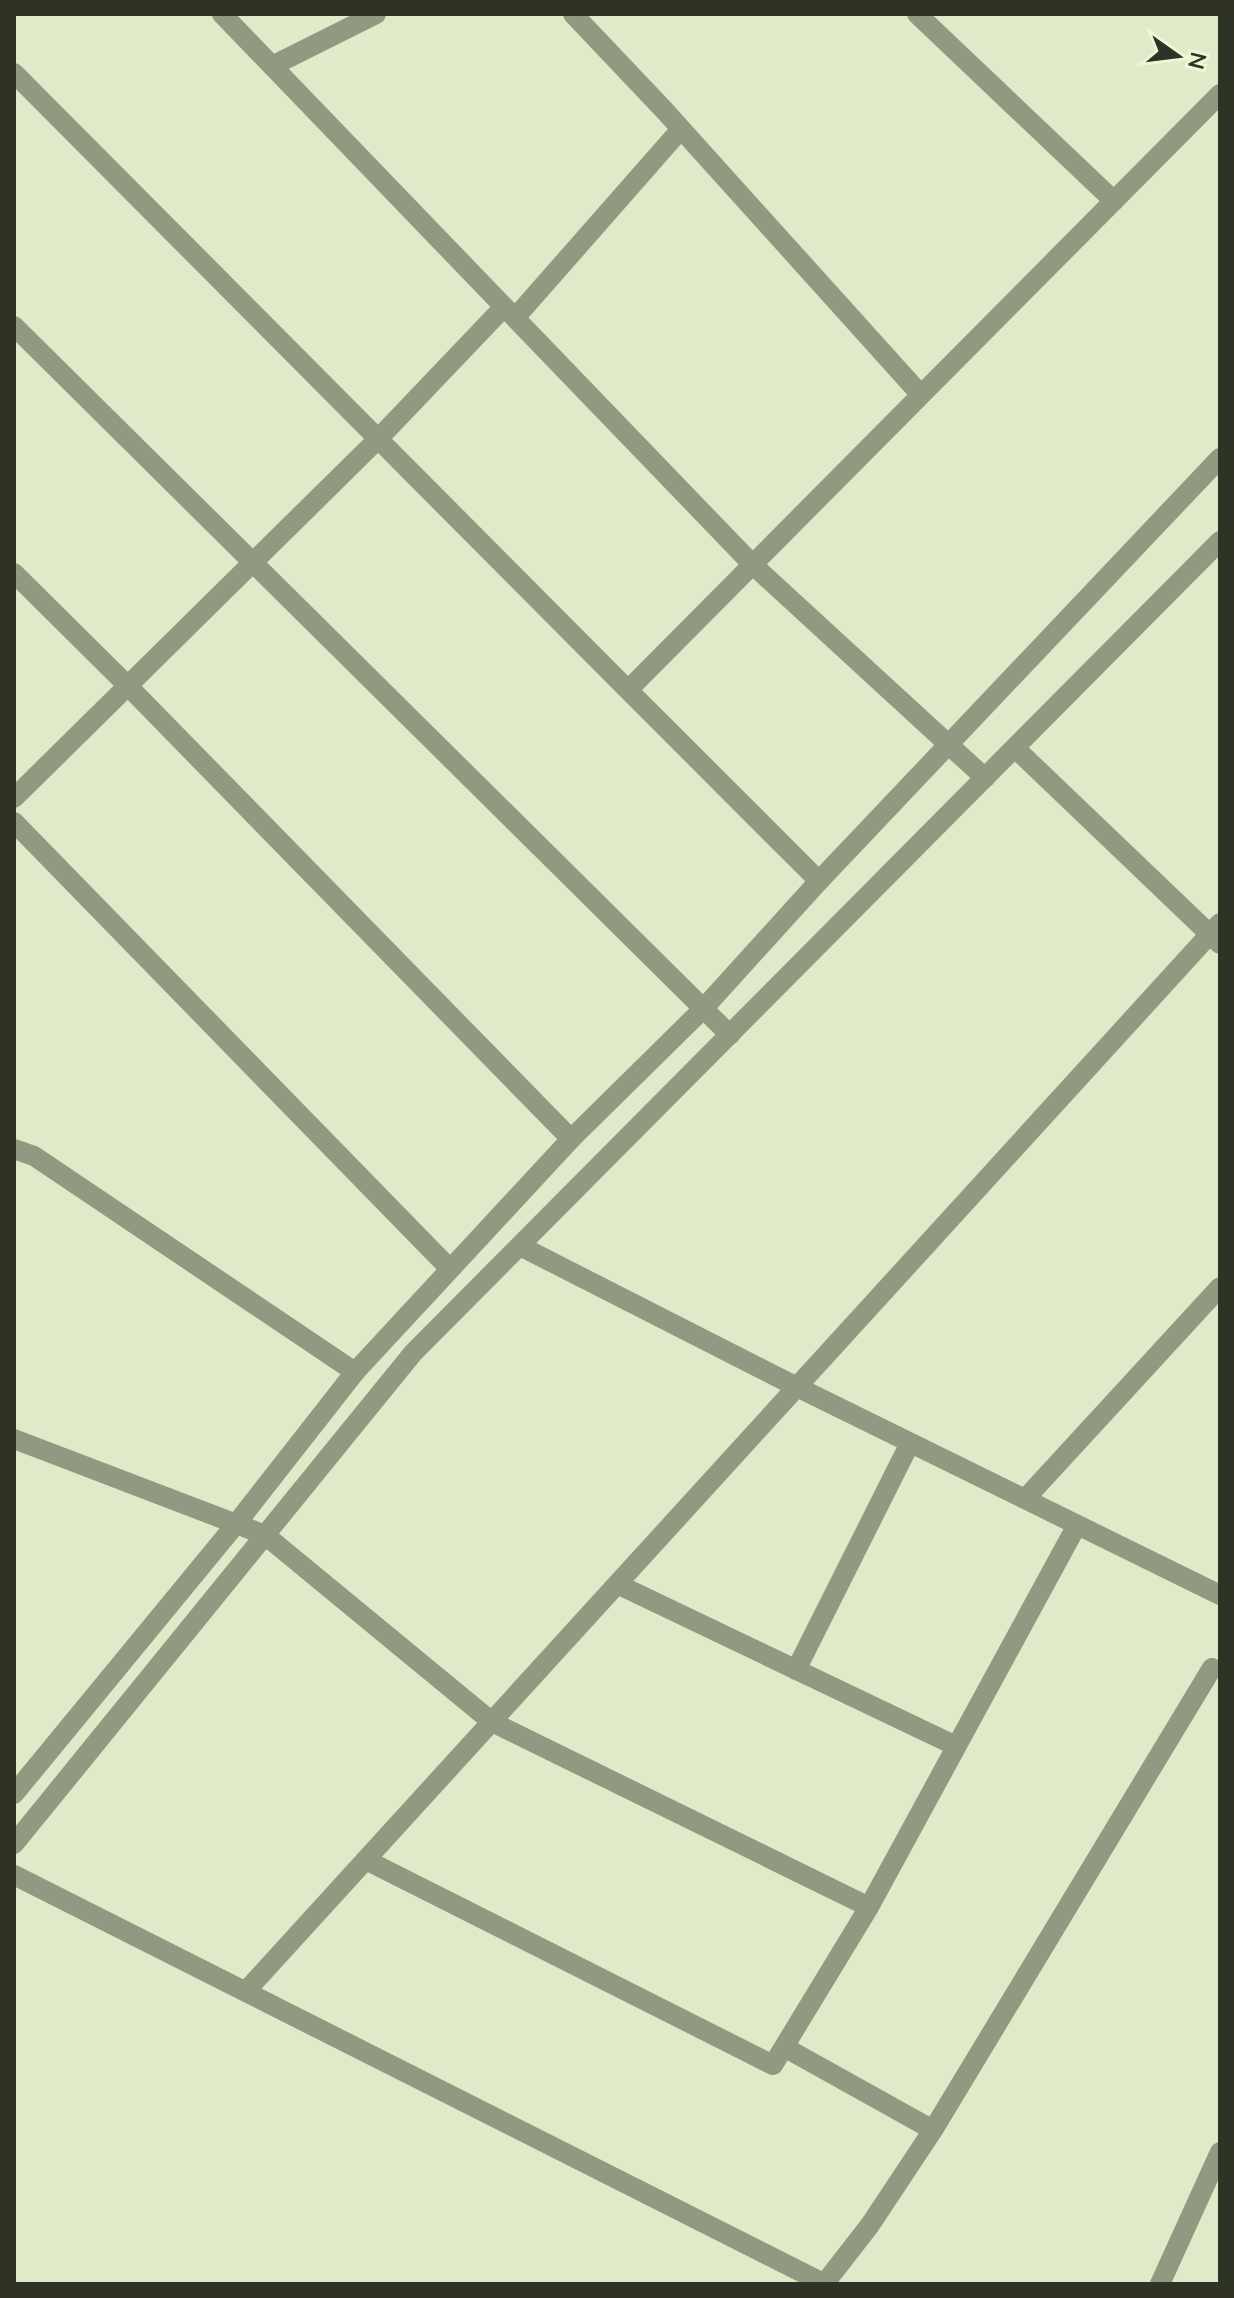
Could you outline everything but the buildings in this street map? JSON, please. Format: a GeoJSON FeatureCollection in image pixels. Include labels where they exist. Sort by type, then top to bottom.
{"type":"FeatureCollection","features":[{"type":"Feature","properties":{"kind":"street"},"geometry":{"type":"LineString","coordinates":[[222,14],[753,565],[985,778]]}},
{"type":"Feature","properties":{"kind":"street"},"geometry":{"type":"LineString","coordinates":[[272,66],[376,14]]}},
{"type":"Feature","properties":{"kind":"street"},"geometry":{"type":"LineString","coordinates":[[573,14],[921,395]]}},
{"type":"Feature","properties":{"kind":"street"},"geometry":{"type":"LineString","coordinates":[[917,14],[1114,201]]}},
{"type":"Feature","properties":{"kind":"street"},"geometry":{"type":"LineString","coordinates":[[14,73],[819,881]]}},
{"type":"Feature","properties":{"kind":"street"},"geometry":{"type":"LineString","coordinates":[[628,690],[1220,94]]}},
{"type":"Feature","properties":{"kind":"street"},"geometry":{"type":"LineString","coordinates":[[14,798],[510,313],[681,129]]}},
{"type":"Feature","properties":{"kind":"street"},"geometry":{"type":"LineString","coordinates":[[14,326],[730,1035]]}},
{"type":"Feature","properties":{"kind":"street"},"geometry":{"type":"LineString","coordinates":[[14,1794],[236,1524],[355,1372],[571,1139],[703,1009],[819,881],[1220,458]]}},
{"type":"Feature","properties":{"kind":"street"},"geometry":{"type":"LineString","coordinates":[[14,1844],[413,1353],[1220,541]]}},
{"type":"Feature","properties":{"kind":"street"},"geometry":{"type":"LineString","coordinates":[[14,573],[571,1139]]}},
{"type":"Feature","properties":{"kind":"street"},"geometry":{"type":"LineString","coordinates":[[246,1991],[797,1387],[1217,934],[1015,748]]}},
{"type":"Feature","properties":{"kind":"street"},"geometry":{"type":"LineString","coordinates":[[14,822],[450,1269]]}},
{"type":"Feature","properties":{"kind":"street"},"geometry":{"type":"LineString","coordinates":[[14,1149],[34,1156],[355,1372]]}},
{"type":"Feature","properties":{"kind":"street"},"geometry":{"type":"LineString","coordinates":[[520,1246],[797,1387],[1220,1595]]}},
{"type":"Feature","properties":{"kind":"street"},"geometry":{"type":"LineString","coordinates":[[1025,1499],[1220,1287]]}},
{"type":"Feature","properties":{"kind":"street"},"geometry":{"type":"LineString","coordinates":[[14,1439],[265,1535],[492,1722],[869,1907]]}},
{"type":"Feature","properties":{"kind":"street"},"geometry":{"type":"LineString","coordinates":[[796,1670],[910,1443]]}},
{"type":"Feature","properties":{"kind":"street"},"geometry":{"type":"LineString","coordinates":[[366,1860],[773,2065],[869,1907],[1077,1525]]}},
{"type":"Feature","properties":{"kind":"street"},"geometry":{"type":"LineString","coordinates":[[617,1584],[956,1746]]}},
{"type":"Feature","properties":{"kind":"street"},"geometry":{"type":"LineString","coordinates":[[14,1875],[825,2283],[870,2225],[933,2130],[1217,1664]]}},
{"type":"Feature","properties":{"kind":"street"},"geometry":{"type":"LineString","coordinates":[[784,2047],[933,2130]]}},
{"type":"Feature","properties":{"kind":"street"},"geometry":{"type":"LineString","coordinates":[[1160,2284],[1220,2152]]}}]}
